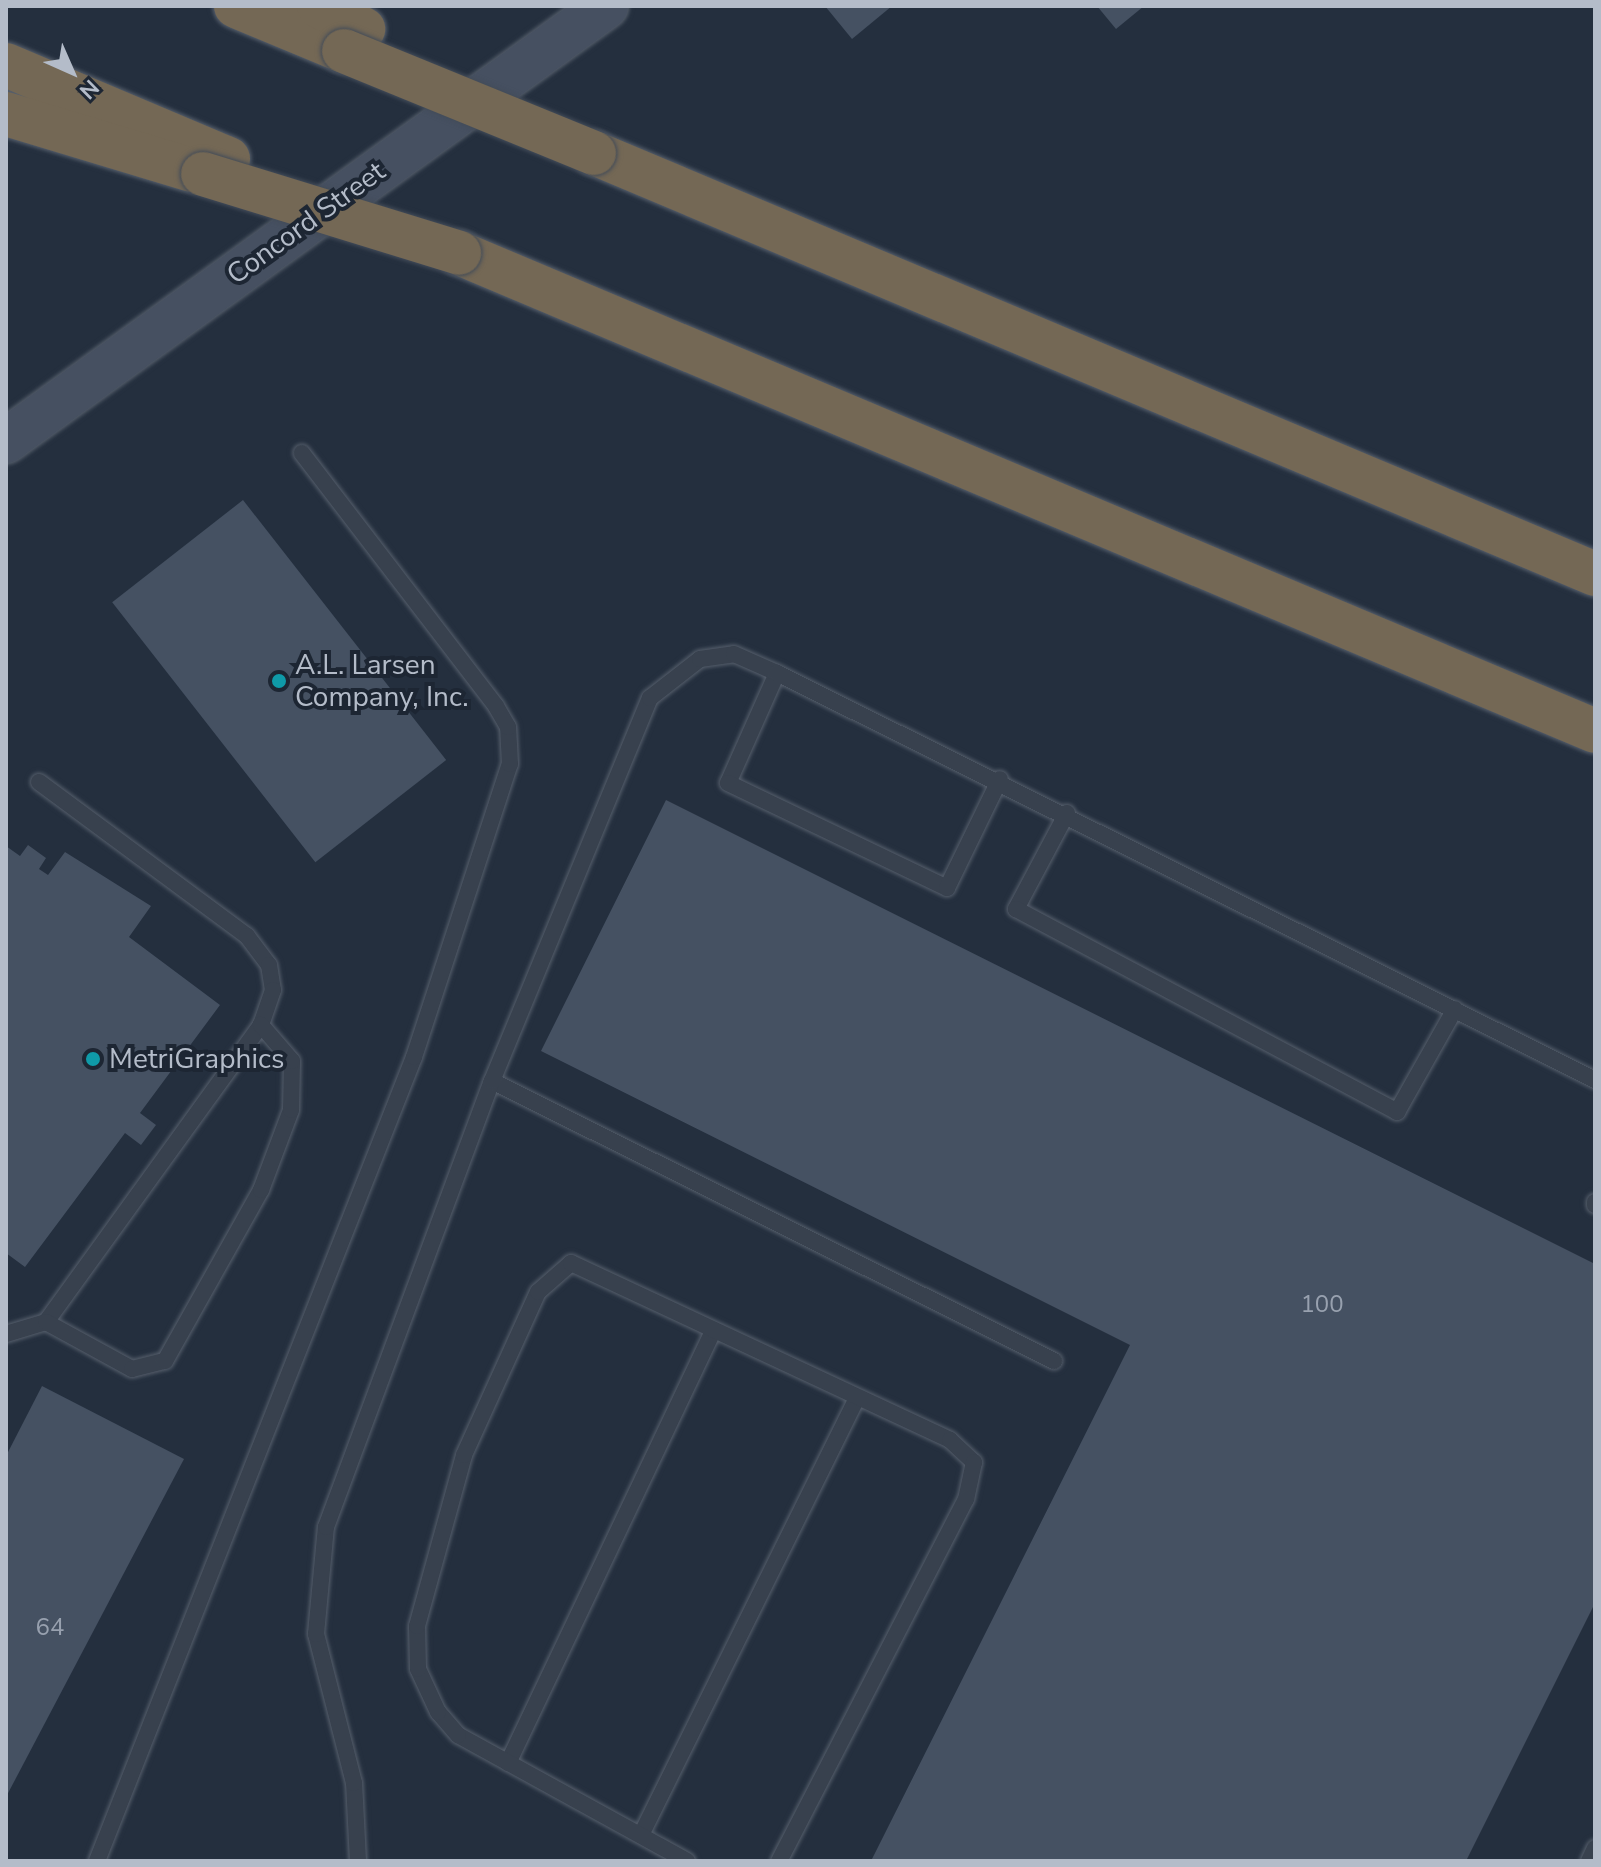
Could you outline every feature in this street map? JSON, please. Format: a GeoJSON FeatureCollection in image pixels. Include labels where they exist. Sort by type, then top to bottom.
{"type":"FeatureCollection","features":[{"type":"Feature","properties":{"kind":"highway"},"geometry":{"type":"LineString","coordinates":[[236,6],[353,40],[594,153],[1595,574]]}},
{"type":"Feature","properties":{"kind":"highway"},"geometry":{"type":"LineString","coordinates":[[319,6],[353,40]]}},
{"type":"Feature","properties":{"kind":"highway"},"geometry":{"type":"LineString","coordinates":[[6,65],[216,166]]}},
{"type":"Feature","properties":{"kind":"highway"},"geometry":{"type":"LineString","coordinates":[[6,114],[216,166],[459,253],[1595,731]]}},
{"type":"Feature","properties":{"kind":"street","name":"Concord Street"},"geometry":{"type":"LineString","coordinates":[[6,441],[606,6]]}},
{"type":"Feature","properties":{"kind":"lane"},"geometry":{"type":"LineString","coordinates":[[97,1861],[414,1057],[510,764],[508,727],[496,706],[302,453]]}},
{"type":"Feature","properties":{"kind":"lane"},"geometry":{"type":"LineString","coordinates":[[358,1861],[354,1783],[316,1634],[317,1565],[338,1489],[492,1081],[650,698],[700,659],[734,654],[777,673],[1000,779],[1595,1080]]}},
{"type":"Feature","properties":{"kind":"lane"},"geometry":{"type":"LineString","coordinates":[[777,673],[728,783],[947,888],[1000,779]]}},
{"type":"Feature","properties":{"kind":"lane"},"geometry":{"type":"LineString","coordinates":[[39,782],[256,944],[273,990],[261,1025],[46,1322]]}},
{"type":"Feature","properties":{"kind":"lane"},"geometry":{"type":"LineString","coordinates":[[1067,813],[1016,909],[1397,1112],[1455,1009]]}},
{"type":"Feature","properties":{"kind":"lane"},"geometry":{"type":"LineString","coordinates":[[7,1330],[46,1322],[132,1369],[153,1369],[169,1355],[261,1190],[291,1110],[292,1061],[261,1025]]}},
{"type":"Feature","properties":{"kind":"lane"},"geometry":{"type":"LineString","coordinates":[[492,1081],[1054,1361]]}},
{"type":"Feature","properties":{"kind":"lane"},"geometry":{"type":"LineString","coordinates":[[687,1861],[458,1735],[438,1712],[418,1669],[417,1626],[464,1455],[538,1292],[571,1263],[950,1440],[974,1462],[966,1499],[779,1861]]}},
{"type":"Feature","properties":{"kind":"lane"},"geometry":{"type":"LineString","coordinates":[[508,1763],[713,1331]]}},
{"type":"Feature","properties":{"kind":"lane"},"geometry":{"type":"LineString","coordinates":[[641,1835],[857,1397]]}},
{"type":"Feature","properties":{"kind":"lane"},"geometry":{"type":"LineString","coordinates":[[1589,1861],[1595,1848]]}},
{"type":"Feature","properties":{"kind":"building"},"geometry":{"type":"Polygon","coordinates":[[[825,6],[892,6],[852,39],[825,6]]]}},
{"type":"Feature","properties":{"kind":"building"},"geometry":{"type":"Polygon","coordinates":[[[1097,6],[1144,6],[1116,29],[1097,6]]]}},
{"type":"Feature","properties":{"kind":"building","name":"A.L. Larsen Company, Inc."},"geometry":{"type":"Polygon","coordinates":[[[243,500],[446,760],[315,862],[112,602],[243,500]]]}},
{"type":"Feature","properties":{"kind":"building"},"geometry":{"type":"Polygon","coordinates":[[[666,800],[1595,1264],[1595,1603],[1466,1861],[871,1861],[1130,1345],[541,1051],[666,800]]]}},
{"type":"Feature","properties":{"kind":"building","name":"MetriGraphics"},"geometry":{"type":"Polygon","coordinates":[[[28,845],[46,858],[39,869],[48,875],[65,852],[151,906],[129,937],[220,1005],[140,1113],[156,1125],[141,1145],[125,1133],[25,1267],[6,1253],[6,846],[20,856],[28,845]]]}},
{"type":"Feature","properties":{"kind":"building"},"geometry":{"type":"Polygon","coordinates":[[[42,1386],[184,1459],[6,1797],[6,1456],[42,1386]]]}},
{"type":"Feature","properties":{"kind":"place","name":"A.L. Larsen Company, Inc."},"geometry":{"type":"Point","coordinates":[279,681]}},
{"type":"Feature","properties":{"kind":"place","name":"MetriGraphics"},"geometry":{"type":"Point","coordinates":[93,1059]}}]}
